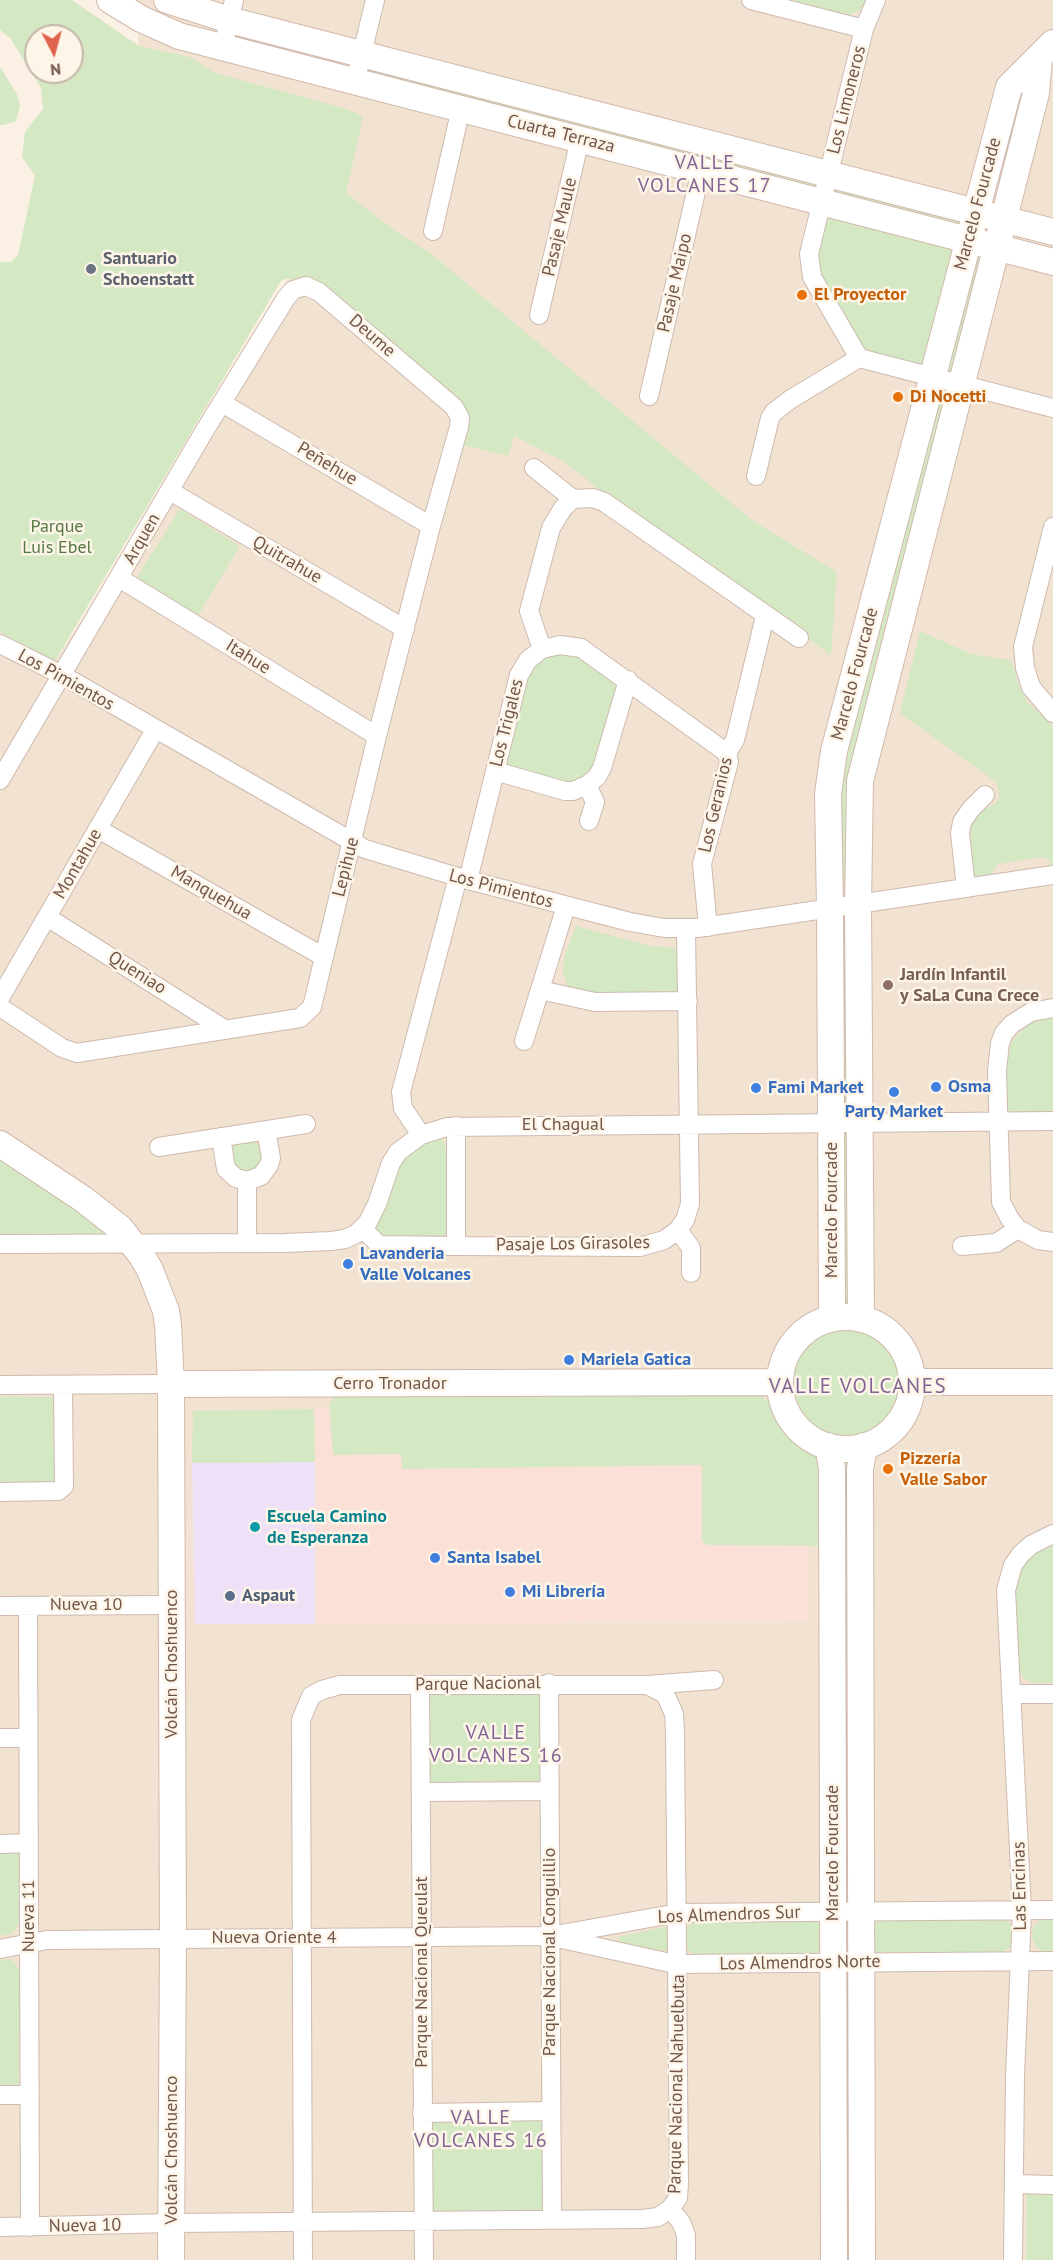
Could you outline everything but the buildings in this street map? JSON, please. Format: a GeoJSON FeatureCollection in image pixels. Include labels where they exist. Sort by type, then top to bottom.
{"type":"FeatureCollection","features":[{"type":"Feature","properties":{"kind":"street","name":"Cuarta Terraza"},"geometry":{"type":"LineString","coordinates":[[110,0],[154,26],[179,36],[1053,262]]}},
{"type":"Feature","properties":{"kind":"street"},"geometry":{"type":"LineString","coordinates":[[355,82],[375,0]]}},
{"type":"Feature","properties":{"kind":"street"},"geometry":{"type":"LineString","coordinates":[[751,0],[790,5],[864,29]]}},
{"type":"Feature","properties":{"kind":"street","name":"Los Limoneros"},"geometry":{"type":"LineString","coordinates":[[859,358],[820,293],[809,266],[808,254],[864,29],[876,0]]}},
{"type":"Feature","properties":{"kind":"street","name":"Cuarta Terraza"},"geometry":{"type":"LineString","coordinates":[[177,4],[232,10],[361,54],[1053,232]]}},
{"type":"Feature","properties":{"kind":"street"},"geometry":{"type":"LineString","coordinates":[[177,4],[179,36]]}},
{"type":"Feature","properties":{"kind":"street"},"geometry":{"type":"LineString","coordinates":[[223,47],[232,10]]}},
{"type":"Feature","properties":{"kind":"street","name":"Marcelo Fourcade"},"geometry":{"type":"LineString","coordinates":[[832,1318],[828,794],[830,778],[837,740],[1009,87],[1046,51]]}},
{"type":"Feature","properties":{"kind":"street","name":"Marcelo Fourcade"},"geometry":{"type":"LineString","coordinates":[[861,1319],[858,904],[860,781],[1046,51]]}},
{"type":"Feature","properties":{"kind":"street"},"geometry":{"type":"LineString","coordinates":[[433,231],[461,108]]}},
{"type":"Feature","properties":{"kind":"street","name":"Pasaje Maule"},"geometry":{"type":"LineString","coordinates":[[539,315],[580,139]]}},
{"type":"Feature","properties":{"kind":"street","name":"Pasaje Maipo"},"geometry":{"type":"LineString","coordinates":[[649,396],[701,170]]}},
{"type":"Feature","properties":{"kind":"street","name":"Deume"},"geometry":{"type":"LineString","coordinates":[[286,298],[299,286],[306,286],[319,292],[454,407]]}},
{"type":"Feature","properties":{"kind":"street","name":"Arquen"},"geometry":{"type":"LineString","coordinates":[[2,772],[286,298]]}},
{"type":"Feature","properties":{"kind":"street"},"geometry":{"type":"LineString","coordinates":[[756,476],[770,418],[774,412],[791,399],[859,358],[1053,408]]}},
{"type":"Feature","properties":{"kind":"street","name":"Peñehue"},"geometry":{"type":"LineString","coordinates":[[222,403],[431,526]]}},
{"type":"Feature","properties":{"kind":"street","name":"Lepihue"},"geometry":{"type":"LineString","coordinates":[[0,1007],[62,1048],[77,1053],[300,1018],[312,1007],[377,736],[460,422],[454,407]]}},
{"type":"Feature","properties":{"kind":"street"},"geometry":{"type":"LineString","coordinates":[[534,468],[573,499]]}},
{"type":"Feature","properties":{"kind":"street","name":"Quitrahue"},"geometry":{"type":"LineString","coordinates":[[170,491],[405,629]]}},
{"type":"Feature","properties":{"kind":"street"},"geometry":{"type":"LineString","coordinates":[[727,753],[581,648],[561,645],[542,649],[530,616],[530,605],[552,528],[562,508],[573,499],[593,498],[604,502],[765,616],[800,638]]}},
{"type":"Feature","properties":{"kind":"street"},"geometry":{"type":"LineString","coordinates":[[1053,527],[1023,647],[1024,668],[1031,687],[1053,713]]}},
{"type":"Feature","properties":{"kind":"street"},"geometry":{"type":"LineString","coordinates":[[890,541],[919,548]]}},
{"type":"Feature","properties":{"kind":"street","name":"Itahue"},"geometry":{"type":"LineString","coordinates":[[119,578],[377,736]]}},
{"type":"Feature","properties":{"kind":"street","name":"Los Geranios"},"geometry":{"type":"LineString","coordinates":[[708,927],[702,864],[729,762],[727,753],[735,740],[765,616]]}},
{"type":"Feature","properties":{"kind":"street","name":"Los Pimientos"},"geometry":{"type":"LineString","coordinates":[[0,644],[62,675],[353,843],[377,854],[463,879],[651,926],[708,927],[1053,875]]}},
{"type":"Feature","properties":{"kind":"street","name":"Los Trigales"},"geometry":{"type":"LineString","coordinates":[[421,1135],[403,1108],[401,1092],[495,771],[519,675],[528,660],[542,649]]}},
{"type":"Feature","properties":{"kind":"street"},"geometry":{"type":"LineString","coordinates":[[495,771],[566,790],[573,791],[587,785],[597,777],[602,768],[628,680]]}},
{"type":"Feature","properties":{"kind":"street","name":"Montahue"},"geometry":{"type":"LineString","coordinates":[[0,998],[155,730]]}},
{"type":"Feature","properties":{"kind":"street"},"geometry":{"type":"LineString","coordinates":[[587,785],[595,802],[589,821]]}},
{"type":"Feature","properties":{"kind":"street"},"geometry":{"type":"LineString","coordinates":[[966,888],[960,833],[962,822],[985,795]]}},
{"type":"Feature","properties":{"kind":"street","name":"Manquehua"},"geometry":{"type":"LineString","coordinates":[[98,829],[324,957]]}},
{"type":"Feature","properties":{"kind":"street"},"geometry":{"type":"LineString","coordinates":[[524,1041],[566,906]]}},
{"type":"Feature","properties":{"kind":"street","name":"Queniao"},"geometry":{"type":"LineString","coordinates":[[47,917],[226,1030]]}},
{"type":"Feature","properties":{"kind":"street"},"geometry":{"type":"LineString","coordinates":[[686,928],[690,1204],[686,1220],[678,1230],[691,1248],[691,1274]]}},
{"type":"Feature","properties":{"kind":"street"},"geometry":{"type":"LineString","coordinates":[[540,990],[595,1002],[688,1001]]}},
{"type":"Feature","properties":{"kind":"street"},"geometry":{"type":"LineString","coordinates":[[1053,1008],[1031,1012],[1012,1024],[1004,1033],[998,1057],[1001,1202],[1018,1229],[1038,1240],[1053,1242]]}},
{"type":"Feature","properties":{"kind":"street","name":"El Chagual"},"geometry":{"type":"LineString","coordinates":[[363,1229],[373,1214],[393,1159],[405,1145],[437,1128],[1053,1121]]}},
{"type":"Feature","properties":{"kind":"street"},"geometry":{"type":"LineString","coordinates":[[159,1147],[306,1124]]}},
{"type":"Feature","properties":{"kind":"street"},"geometry":{"type":"LineString","coordinates":[[456,1126],[456,1246]]}},
{"type":"Feature","properties":{"kind":"street"},"geometry":{"type":"LineString","coordinates":[[220,1137],[226,1169],[236,1178],[247,1181],[261,1176],[269,1165],[271,1158],[267,1130]]}},
{"type":"Feature","properties":{"kind":"street","name":"Volcán Choshuenco"},"geometry":{"type":"LineString","coordinates":[[0,1144],[101,1212],[120,1228],[150,1270],[166,1311],[171,1384],[173,1939],[171,2260]]}},
{"type":"Feature","properties":{"kind":"street"},"geometry":{"type":"LineString","coordinates":[[247,1181],[247,1244]]}},
{"type":"Feature","properties":{"kind":"street"},"geometry":{"type":"LineString","coordinates":[[0,1244],[331,1242],[351,1237],[363,1229]]}},
{"type":"Feature","properties":{"kind":"street","name":"Pasaje Los Girasoles"},"geometry":{"type":"LineString","coordinates":[[363,1229],[379,1245],[640,1247],[664,1240],[678,1230]]}},
{"type":"Feature","properties":{"kind":"street"},"geometry":{"type":"LineString","coordinates":[[962,1245],[996,1243],[1018,1229]]}},
{"type":"Feature","properties":{"kind":"street"},"geometry":{"type":"LineString","coordinates":[[832,1318],[861,1319],[887,1331],[898,1342],[910,1368],[912,1382],[906,1410],[889,1432],[864,1446],[846,1448],[828,1446],[815,1441],[793,1422],[786,1410],[780,1383],[782,1368],[795,1341],[812,1327],[832,1318]]}},
{"type":"Feature","properties":{"kind":"street"},"geometry":{"type":"LineString","coordinates":[[912,1382],[1053,1382]]}},
{"type":"Feature","properties":{"kind":"street","name":"Cerro Tronador"},"geometry":{"type":"LineString","coordinates":[[0,1385],[780,1383]]}},
{"type":"Feature","properties":{"kind":"street"},"geometry":{"type":"LineString","coordinates":[[0,1492],[62,1490],[64,1486],[63,1385]]}},
{"type":"Feature","properties":{"kind":"street","name":"Marcelo Fourcade"},"geometry":{"type":"LineString","coordinates":[[828,1446],[832,1468],[834,2260]]}},
{"type":"Feature","properties":{"kind":"street","name":"Marcelo Fourcade"},"geometry":{"type":"LineString","coordinates":[[862,2260],[860,1469],[864,1446]]}},
{"type":"Feature","properties":{"kind":"street","name":"Las Encinas"},"geometry":{"type":"LineString","coordinates":[[1013,2260],[1022,1911],[1013,1694],[1006,1590],[1013,1565],[1021,1554],[1031,1545],[1053,1534]]}},
{"type":"Feature","properties":{"kind":"street","name":"Nueva 10"},"geometry":{"type":"LineString","coordinates":[[0,1606],[172,1605]]}},
{"type":"Feature","properties":{"kind":"street","name":"Nueva 11"},"geometry":{"type":"LineString","coordinates":[[28,1606],[30,2227]]}},
{"type":"Feature","properties":{"kind":"street","name":"Parque Nacional"},"geometry":{"type":"LineString","coordinates":[[301,1938],[301,1720],[311,1696],[340,1685],[549,1683],[647,1685],[714,1680]]}},
{"type":"Feature","properties":{"kind":"street","name":"Parque Nacional Conguillio"},"geometry":{"type":"LineString","coordinates":[[549,1683],[552,2220]]}},
{"type":"Feature","properties":{"kind":"street","name":"Parque Nacional Queulat"},"geometry":{"type":"LineString","coordinates":[[420,1685],[424,2260]]}},
{"type":"Feature","properties":{"kind":"street","name":"Parque Nacional Nahuelbuta"},"geometry":{"type":"LineString","coordinates":[[171,2223],[642,2219],[658,2217],[670,2209],[678,2198],[679,2183],[679,1964],[674,1714],[663,1693],[647,1685]]}},
{"type":"Feature","properties":{"kind":"street"},"geometry":{"type":"LineString","coordinates":[[1013,1694],[1053,1694]]}},
{"type":"Feature","properties":{"kind":"street"},"geometry":{"type":"LineString","coordinates":[[0,1738],[28,1738]]}},
{"type":"Feature","properties":{"kind":"street"},"geometry":{"type":"LineString","coordinates":[[421,1792],[550,1791]]}},
{"type":"Feature","properties":{"kind":"street"},"geometry":{"type":"LineString","coordinates":[[0,1844],[29,1843]]}},
{"type":"Feature","properties":{"kind":"street","name":"Los Almendros Sur"},"geometry":{"type":"LineString","coordinates":[[550,1936],[678,1913],[1053,1910]]}},
{"type":"Feature","properties":{"kind":"street","name":"Nueva Oriente 4"},"geometry":{"type":"LineString","coordinates":[[0,1948],[47,1940],[550,1936]]}},
{"type":"Feature","properties":{"kind":"street","name":"Los Almendros Norte"},"geometry":{"type":"LineString","coordinates":[[550,1936],[679,1964],[1053,1961]]}},
{"type":"Feature","properties":{"kind":"street"},"geometry":{"type":"LineString","coordinates":[[301,1938],[303,2260]]}},
{"type":"Feature","properties":{"kind":"street"},"geometry":{"type":"LineString","coordinates":[[0,2095],[30,2095]]}},
{"type":"Feature","properties":{"kind":"street"},"geometry":{"type":"LineString","coordinates":[[422,2113],[551,2111]]}},
{"type":"Feature","properties":{"kind":"street"},"geometry":{"type":"LineString","coordinates":[[1015,2184],[1053,2185]]}},
{"type":"Feature","properties":{"kind":"street"},"geometry":{"type":"LineString","coordinates":[[670,2209],[681,2222],[686,2235],[686,2260]]}},
{"type":"Feature","properties":{"kind":"street","name":"Nueva 10"},"geometry":{"type":"LineString","coordinates":[[0,2227],[171,2223]]}},
{"type":"Feature","properties":{"kind":"shaded area"},"geometry":{"type":"Polygon","coordinates":[[[136,0],[1053,0],[1053,2260],[0,2260],[0,632],[55,661],[202,435],[288,278],[139,46],[136,0]]]}},
{"type":"Feature","properties":{"kind":"shaded area"},"geometry":{"type":"Polygon","coordinates":[[[756,1407],[809,1469],[808,1621],[315,1624],[314,1409],[756,1407]]]}},
{"type":"Feature","properties":{"kind":"shaded area"},"geometry":{"type":"Polygon","coordinates":[[[315,1462],[315,1624],[195,1624],[192,1463],[315,1462]]]}},
{"type":"Feature","properties":{"kind":"green space","name":"Parque Luis Ebel"},"geometry":{"type":"Polygon","coordinates":[[[0,0],[72,0],[139,46],[190,57],[215,73],[347,109],[363,117],[346,193],[394,230],[430,253],[753,521],[837,572],[831,655],[621,506],[563,461],[514,436],[508,456],[463,445],[460,403],[325,285],[312,278],[296,280],[288,278],[281,281],[55,661],[0,632],[0,262],[11,262],[18,255],[35,176],[22,157],[25,132],[43,109],[39,84],[84,84],[84,24],[24,24],[24,61],[10,38],[0,30],[0,0]]]}},
{"type":"Feature","properties":{"kind":"green space"},"geometry":{"type":"Polygon","coordinates":[[[796,0],[867,0],[861,9],[848,16],[795,3],[796,0]]]}},
{"type":"Feature","properties":{"kind":"green space"},"geometry":{"type":"Polygon","coordinates":[[[0,67],[17,94],[20,105],[16,121],[3,125],[0,125],[0,67]]]}},
{"type":"Feature","properties":{"kind":"green space"},"geometry":{"type":"Polygon","coordinates":[[[368,67],[815,179],[818,186],[815,189],[367,74],[368,67]]]}},
{"type":"Feature","properties":{"kind":"green space"},"geometry":{"type":"Polygon","coordinates":[[[837,187],[963,218],[963,226],[835,194],[837,187]]]}},
{"type":"Feature","properties":{"kind":"green space"},"geometry":{"type":"Polygon","coordinates":[[[829,216],[954,247],[926,367],[868,354],[832,299],[816,264],[822,221],[829,216]]]}},
{"type":"Feature","properties":{"kind":"green space"},"geometry":{"type":"Polygon","coordinates":[[[977,255],[982,257],[954,371],[950,372],[947,371],[977,255]]]}},
{"type":"Feature","properties":{"kind":"green space"},"geometry":{"type":"Polygon","coordinates":[[[940,389],[948,391],[848,783],[849,879],[842,884],[837,785],[940,389]]]}},
{"type":"Feature","properties":{"kind":"green space"},"geometry":{"type":"Polygon","coordinates":[[[180,509],[240,546],[197,617],[136,579],[180,509]]]}},
{"type":"Feature","properties":{"kind":"green space"},"geometry":{"type":"Polygon","coordinates":[[[920,631],[971,654],[1011,660],[1027,702],[1053,726],[1053,867],[1049,860],[1042,857],[998,864],[989,876],[975,878],[968,871],[964,834],[976,808],[987,808],[995,804],[999,798],[999,792],[996,782],[900,713],[920,631]]]}},
{"type":"Feature","properties":{"kind":"green space"},"geometry":{"type":"Polygon","coordinates":[[[558,653],[575,655],[616,684],[617,694],[593,773],[576,785],[509,768],[507,763],[526,679],[534,666],[545,657],[558,653]]]}},
{"type":"Feature","properties":{"kind":"green space"},"geometry":{"type":"Polygon","coordinates":[[[840,921],[847,921],[848,1109],[844,1110],[841,1109],[840,921]]]}},
{"type":"Feature","properties":{"kind":"green space"},"geometry":{"type":"Polygon","coordinates":[[[576,926],[650,946],[681,948],[681,996],[585,997],[569,989],[563,973],[564,958],[576,926]]]}},
{"type":"Feature","properties":{"kind":"green space"},"geometry":{"type":"Polygon","coordinates":[[[1053,1016],[1053,1115],[1011,1116],[1008,1112],[1006,1072],[1011,1043],[1029,1024],[1053,1016]]]}},
{"type":"Feature","properties":{"kind":"green space"},"geometry":{"type":"Polygon","coordinates":[[[848,1130],[851,1301],[846,1305],[843,1304],[840,1131],[848,1130]]]}},
{"type":"Feature","properties":{"kind":"green space"},"geometry":{"type":"Polygon","coordinates":[[[440,1137],[449,1156],[447,1239],[381,1242],[373,1231],[383,1212],[395,1173],[405,1156],[419,1144],[440,1137]]]}},
{"type":"Feature","properties":{"kind":"green space"},"geometry":{"type":"Polygon","coordinates":[[[253,1141],[261,1147],[263,1167],[240,1176],[228,1154],[237,1142],[253,1141]]]}},
{"type":"Feature","properties":{"kind":"green space"},"geometry":{"type":"Polygon","coordinates":[[[0,1160],[96,1220],[105,1232],[104,1235],[0,1235],[0,1160]]]}},
{"type":"Feature","properties":{"kind":"green space"},"geometry":{"type":"Polygon","coordinates":[[[846,1330],[866,1334],[883,1346],[895,1363],[899,1383],[895,1403],[883,1420],[866,1432],[846,1436],[826,1432],[809,1420],[797,1403],[793,1383],[797,1363],[809,1346],[826,1334],[846,1330]]]}},
{"type":"Feature","properties":{"kind":"green space"},"geometry":{"type":"Polygon","coordinates":[[[343,1396],[762,1396],[774,1409],[781,1426],[789,1437],[820,1456],[822,1546],[708,1545],[702,1541],[702,1465],[402,1469],[401,1454],[333,1455],[329,1404],[334,1398],[343,1396]]]}},
{"type":"Feature","properties":{"kind":"green space"},"geometry":{"type":"Polygon","coordinates":[[[0,1397],[53,1397],[58,1400],[57,1483],[0,1486],[0,1397]]]}},
{"type":"Feature","properties":{"kind":"green space"},"geometry":{"type":"Polygon","coordinates":[[[314,1409],[315,1462],[192,1463],[193,1411],[314,1409]]]}},
{"type":"Feature","properties":{"kind":"green space"},"geometry":{"type":"Polygon","coordinates":[[[843,1464],[849,1464],[850,1902],[844,1902],[843,1464]]]}},
{"type":"Feature","properties":{"kind":"green space"},"geometry":{"type":"Polygon","coordinates":[[[1053,1542],[1053,1683],[1033,1683],[1024,1679],[1019,1670],[1014,1592],[1019,1570],[1034,1551],[1053,1542]]]}},
{"type":"Feature","properties":{"kind":"green space"},"geometry":{"type":"Polygon","coordinates":[[[426,1694],[544,1694],[544,1786],[426,1787],[426,1694]]]}},
{"type":"Feature","properties":{"kind":"green space"},"geometry":{"type":"Polygon","coordinates":[[[0,1849],[18,1852],[20,1856],[19,1923],[13,1933],[0,1936],[0,1849]]]}},
{"type":"Feature","properties":{"kind":"green space"},"geometry":{"type":"Polygon","coordinates":[[[1041,1919],[1053,1919],[1053,1952],[1044,1952],[1036,1947],[1032,1936],[1033,1928],[1041,1919]]]}},
{"type":"Feature","properties":{"kind":"green space"},"geometry":{"type":"Polygon","coordinates":[[[876,1920],[1006,1920],[1015,1928],[1014,1945],[1001,1953],[875,1952],[870,1947],[873,1922],[876,1920]]]}},
{"type":"Feature","properties":{"kind":"green space"},"geometry":{"type":"Polygon","coordinates":[[[691,1922],[820,1922],[823,1925],[823,1950],[815,1953],[694,1954],[687,1949],[686,1943],[686,1929],[691,1922]]]}},
{"type":"Feature","properties":{"kind":"green space"},"geometry":{"type":"Polygon","coordinates":[[[664,1927],[669,1929],[669,1949],[665,1951],[621,1942],[617,1937],[664,1927]]]}},
{"type":"Feature","properties":{"kind":"green space"},"geometry":{"type":"Polygon","coordinates":[[[11,1959],[20,1970],[19,2083],[18,2086],[0,2088],[0,1960],[11,1959]]]}},
{"type":"Feature","properties":{"kind":"green space"},"geometry":{"type":"Polygon","coordinates":[[[849,1977],[854,2260],[843,2260],[844,1978],[849,1977]]]}},
{"type":"Feature","properties":{"kind":"green space"},"geometry":{"type":"Polygon","coordinates":[[[545,2116],[546,2213],[429,2213],[430,2119],[545,2116]]]}},
{"type":"Feature","properties":{"kind":"green space"},"geometry":{"type":"Polygon","coordinates":[[[1027,2193],[1053,2193],[1053,2260],[1026,2260],[1027,2193]]]}},
{"type":"Feature","properties":{"kind":"place","name":"Santuario Schoenstatt"},"geometry":{"type":"Point","coordinates":[91,269]}},
{"type":"Feature","properties":{"kind":"place","name":"El Proyector"},"geometry":{"type":"Point","coordinates":[802,295]}},
{"type":"Feature","properties":{"kind":"place","name":"Di Nocetti"},"geometry":{"type":"Point","coordinates":[898,397]}},
{"type":"Feature","properties":{"kind":"place","name":"Jardín Infantil y SaLa Cuna Crece"},"geometry":{"type":"Point","coordinates":[888,985]}},
{"type":"Feature","properties":{"kind":"place","name":"Osma"},"geometry":{"type":"Point","coordinates":[936,1087]}},
{"type":"Feature","properties":{"kind":"place","name":"Fami Market"},"geometry":{"type":"Point","coordinates":[756,1088]}},
{"type":"Feature","properties":{"kind":"place","name":"Party Market"},"geometry":{"type":"Point","coordinates":[894,1092]}},
{"type":"Feature","properties":{"kind":"place","name":"Lavanderia Valle Volcanes"},"geometry":{"type":"Point","coordinates":[348,1264]}},
{"type":"Feature","properties":{"kind":"place","name":"Mariela Gatica"},"geometry":{"type":"Point","coordinates":[569,1360]}},
{"type":"Feature","properties":{"kind":"place","name":"Pizzería Valle Sabor"},"geometry":{"type":"Point","coordinates":[888,1469]}},
{"type":"Feature","properties":{"kind":"place","name":"Escuela Camino de Esperanza"},"geometry":{"type":"Point","coordinates":[255,1527]}},
{"type":"Feature","properties":{"kind":"place","name":"Santa Isabel"},"geometry":{"type":"Point","coordinates":[435,1558]}},
{"type":"Feature","properties":{"kind":"place","name":"Mi Librería"},"geometry":{"type":"Point","coordinates":[510,1592]}},
{"type":"Feature","properties":{"kind":"place","name":"Aspaut"},"geometry":{"type":"Point","coordinates":[230,1596]}},
{"type":"Feature","properties":{"kind":"district","name":"VALLE VOLCANES 17"},"geometry":{"type":"Point","coordinates":[705,174]}},
{"type":"Feature","properties":{"kind":"district","name":"VALLE VOLCANES"},"geometry":{"type":"Point","coordinates":[858,1387]}},
{"type":"Feature","properties":{"kind":"district","name":"VALLE VOLCANES 16"},"geometry":{"type":"Point","coordinates":[496,1744]}},
{"type":"Feature","properties":{"kind":"district","name":"VALLE VOLCANES 16"},"geometry":{"type":"Point","coordinates":[481,2130]}}]}
